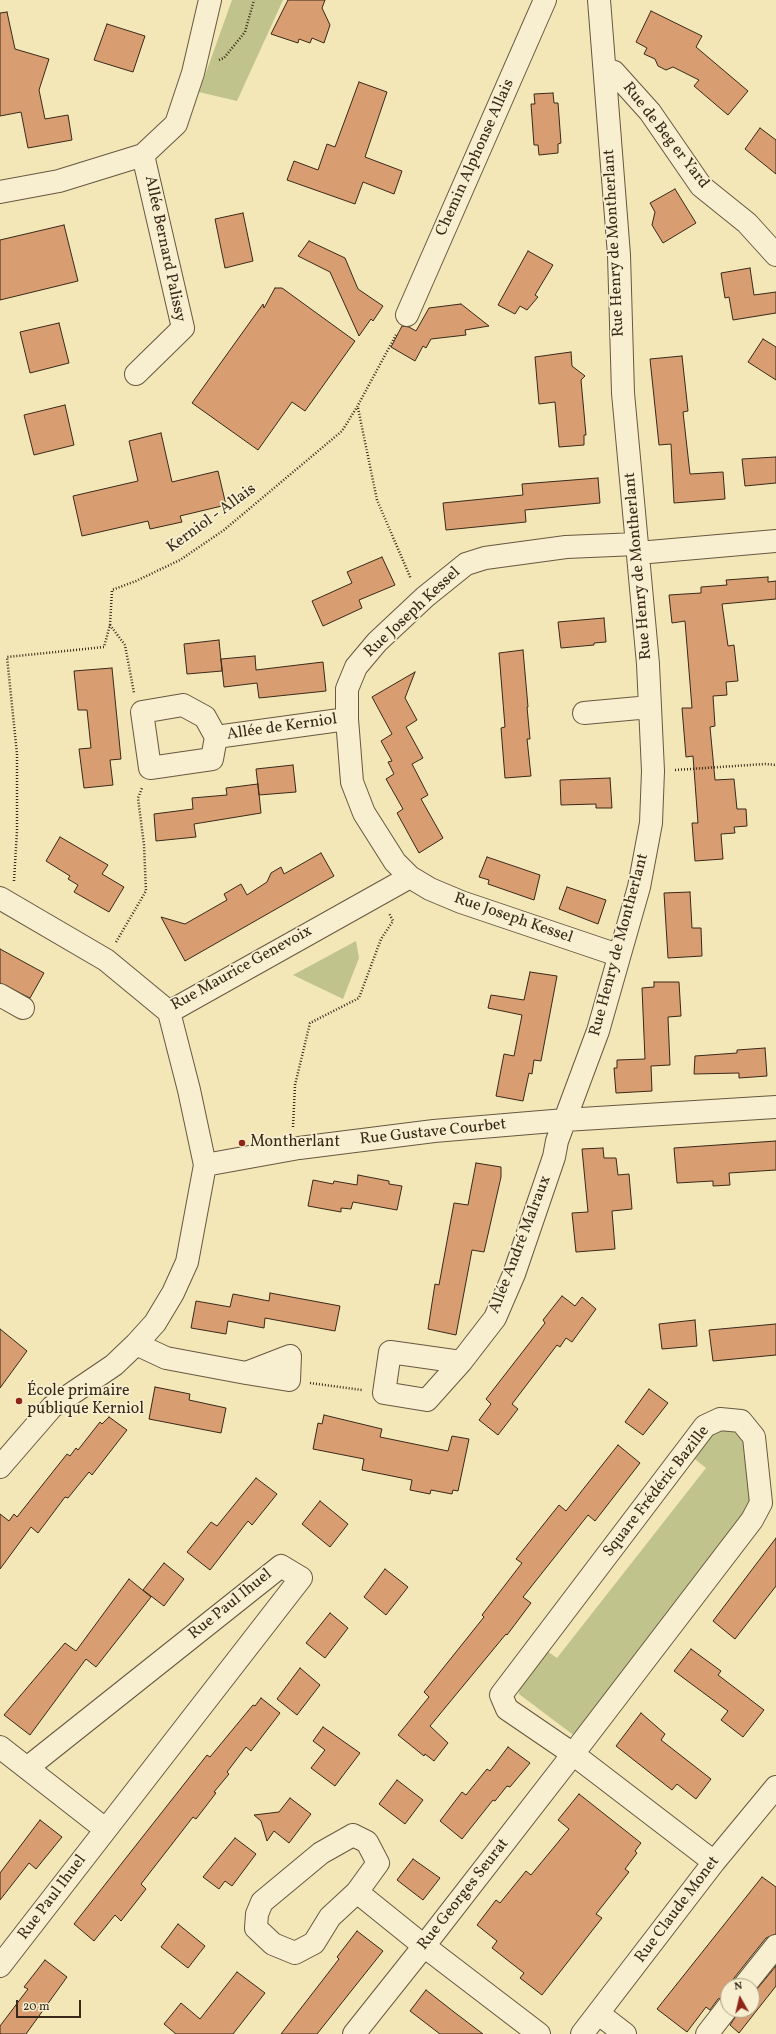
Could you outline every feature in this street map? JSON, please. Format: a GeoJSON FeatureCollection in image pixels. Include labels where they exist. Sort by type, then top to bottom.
{"type":"FeatureCollection","features":[{"type":"Feature","properties":{"kind":"street"},"geometry":{"type":"LineString","coordinates":[[0,192],[59,181],[143,155],[176,124],[194,73],[210,0]]}},
{"type":"Feature","properties":{"kind":"street","name":"Chemin Alphonse Allais"},"geometry":{"type":"LineString","coordinates":[[407,315],[546,0]]}},
{"type":"Feature","properties":{"kind":"street","name":"Rue Henry de Montherlant"},"geometry":{"type":"LineString","coordinates":[[565,1120],[598,1031],[639,887],[651,823],[653,771],[648,664],[623,393],[619,255],[605,70],[598,0]]}},
{"type":"Feature","properties":{"kind":"street","name":"Rue de Beg er Yard"},"geometry":{"type":"LineString","coordinates":[[605,70],[614,72],[650,112],[701,186],[747,223],[776,255]]}},
{"type":"Feature","properties":{"kind":"street","name":"Allée Bernard Palissy"},"geometry":{"type":"LineString","coordinates":[[136,374],[182,328],[143,155]]}},
{"type":"Feature","properties":{"kind":"street","name":"Rue Joseph Kessel"},"geometry":{"type":"LineString","coordinates":[[619,957],[609,952],[461,902],[430,889],[410,877],[395,862],[364,813],[352,782],[347,719],[347,689],[356,667],[377,642],[425,597],[466,564],[485,558],[566,547],[637,548],[776,541]]}},
{"type":"Feature","properties":{"kind":"street","name":"Allée de Kerniol"},"geometry":{"type":"LineString","coordinates":[[142,712],[183,705],[205,717],[216,737],[212,759],[155,768]]}},
{"type":"Feature","properties":{"kind":"street"},"geometry":{"type":"LineString","coordinates":[[584,713],[650,707]]}},
{"type":"Feature","properties":{"kind":"street"},"geometry":{"type":"LineString","coordinates":[[142,712],[150,768],[155,768]]}},
{"type":"Feature","properties":{"kind":"street","name":"Allée de Kerniol"},"geometry":{"type":"LineString","coordinates":[[216,737],[347,719]]}},
{"type":"Feature","properties":{"kind":"street","name":"Rue Maurice Genevoix"},"geometry":{"type":"LineString","coordinates":[[6,902],[106,960],[168,1012],[410,877]]}},
{"type":"Feature","properties":{"kind":"street"},"geometry":{"type":"LineString","coordinates":[[0,995],[23,1008]]}},
{"type":"Feature","properties":{"kind":"street"},"geometry":{"type":"LineString","coordinates":[[0,1467],[52,1407],[114,1365],[136,1344],[155,1323],[170,1299],[187,1262],[205,1165],[189,1090],[168,1012]]}},
{"type":"Feature","properties":{"kind":"street","name":"Rue Gustave Courbet"},"geometry":{"type":"LineString","coordinates":[[205,1165],[280,1151],[434,1131],[565,1120],[776,1107]]}},
{"type":"Feature","properties":{"kind":"street","name":"Allée André Malraux"},"geometry":{"type":"LineString","coordinates":[[384,1394],[427,1400],[461,1362],[495,1318],[514,1274],[565,1120]]}},
{"type":"Feature","properties":{"kind":"street"},"geometry":{"type":"LineString","coordinates":[[136,1344],[166,1358],[289,1380]]}},
{"type":"Feature","properties":{"kind":"street"},"geometry":{"type":"LineString","coordinates":[[384,1394],[390,1352],[461,1362]]}},
{"type":"Feature","properties":{"kind":"street","name":"Square Frédéric Bazille"},"geometry":{"type":"LineString","coordinates":[[720,1419],[741,1421],[754,1437],[761,1503],[752,1520],[572,1754],[508,1709],[501,1695],[705,1426],[720,1419]]}},
{"type":"Feature","properties":{"kind":"street","name":"Rue Paul Ihuel"},"geometry":{"type":"LineString","coordinates":[[0,1966],[301,1578],[281,1566],[27,1768]]}},
{"type":"Feature","properties":{"kind":"street"},"geometry":{"type":"LineString","coordinates":[[0,1747],[105,1829]]}},
{"type":"Feature","properties":{"kind":"street"},"geometry":{"type":"LineString","coordinates":[[572,1754],[714,1862]]}},
{"type":"Feature","properties":{"kind":"street","name":"Rue Georges Seurat"},"geometry":{"type":"LineString","coordinates":[[354,2034],[572,1754]]}},
{"type":"Feature","properties":{"kind":"street","name":"Rue Claude Monet"},"geometry":{"type":"LineString","coordinates":[[582,2034],[599,2014],[714,1862],[775,1789]]}},
{"type":"Feature","properties":{"kind":"street"},"geometry":{"type":"LineString","coordinates":[[353,1835],[367,1842],[378,1863],[357,1892],[330,1917],[314,1943],[295,1953],[273,1944],[256,1928],[257,1914],[262,1902],[322,1853],[353,1835]]}},
{"type":"Feature","properties":{"kind":"street"},"geometry":{"type":"LineString","coordinates":[[357,1892],[424,1946],[539,2034]]}},
{"type":"Feature","properties":{"kind":"street"},"geometry":{"type":"LineString","coordinates":[[750,1978],[776,1946]]}},
{"type":"Feature","properties":{"kind":"street"},"geometry":{"type":"LineString","coordinates":[[599,2014],[625,2034]]}},
{"type":"Feature","properties":{"kind":"street"},"geometry":{"type":"LineString","coordinates":[[707,2034],[720,2017]]}},
{"type":"Feature","properties":{"kind":"path"},"geometry":{"type":"LineString","coordinates":[[194,73],[224,58],[245,32],[254,0]]}},
{"type":"Feature","properties":{"kind":"path","name":"Kerniol - Allais"},"geometry":{"type":"LineString","coordinates":[[6,902],[17,831],[17,754],[7,656],[104,647],[110,625],[112,590],[136,581],[180,560],[224,530],[342,431],[358,407],[407,315]]}},
{"type":"Feature","properties":{"kind":"path"},"geometry":{"type":"LineString","coordinates":[[358,407],[377,500],[412,581],[425,597]]}},
{"type":"Feature","properties":{"kind":"path"},"geometry":{"type":"LineString","coordinates":[[110,625],[125,645],[136,702],[142,712]]}},
{"type":"Feature","properties":{"kind":"path"},"geometry":{"type":"LineString","coordinates":[[653,771],[766,764],[776,765]]}},
{"type":"Feature","properties":{"kind":"path"},"geometry":{"type":"LineString","coordinates":[[106,960],[146,890],[144,845],[138,798],[144,784],[155,768]]}},
{"type":"Feature","properties":{"kind":"path"},"geometry":{"type":"LineString","coordinates":[[280,1151],[292,1129],[295,1085],[310,1023],[359,998],[381,939],[393,921],[379,893]]}},
{"type":"Feature","properties":{"kind":"path"},"geometry":{"type":"LineString","coordinates":[[289,1380],[384,1394]]}},
{"type":"Feature","properties":{"kind":"green space"},"geometry":{"type":"Polygon","coordinates":[[[232,0],[283,0],[237,101],[199,92],[232,0]]]}},
{"type":"Feature","properties":{"kind":"green space"},"geometry":{"type":"Polygon","coordinates":[[[356,941],[359,958],[343,999],[293,975],[356,941]]]}},
{"type":"Feature","properties":{"kind":"green space"},"geometry":{"type":"Polygon","coordinates":[[[734,1427],[747,1438],[755,1499],[576,1737],[519,1694],[520,1682],[544,1649],[557,1658],[706,1468],[691,1456],[715,1429],[734,1427]]]}},
{"type":"Feature","properties":{"kind":"building"},"geometry":{"type":"Polygon","coordinates":[[[288,0],[325,0],[322,8],[330,25],[324,43],[312,38],[310,43],[299,39],[298,43],[271,34],[288,0]]]}},
{"type":"Feature","properties":{"kind":"building"},"geometry":{"type":"Polygon","coordinates":[[[651,11],[702,36],[696,47],[748,91],[728,115],[694,86],[699,80],[673,67],[666,70],[658,66],[655,59],[644,54],[647,48],[636,42],[651,11]]]}},
{"type":"Feature","properties":{"kind":"building"},"geometry":{"type":"Polygon","coordinates":[[[7,12],[15,49],[49,59],[39,90],[45,119],[68,115],[72,140],[28,148],[21,112],[0,116],[0,13],[7,12]]]}},
{"type":"Feature","properties":{"kind":"building"},"geometry":{"type":"Polygon","coordinates":[[[107,24],[145,36],[133,72],[94,60],[107,24]]]}},
{"type":"Feature","properties":{"kind":"building"},"geometry":{"type":"Polygon","coordinates":[[[359,82],[387,92],[365,157],[402,171],[394,194],[363,182],[355,204],[287,180],[294,161],[318,170],[327,144],[335,147],[359,82]]]}},
{"type":"Feature","properties":{"kind":"building"},"geometry":{"type":"Polygon","coordinates":[[[553,93],[554,103],[558,103],[561,143],[558,144],[558,153],[539,155],[538,145],[534,145],[531,104],[535,104],[534,94],[553,93]]]}},
{"type":"Feature","properties":{"kind":"building"},"geometry":{"type":"Polygon","coordinates":[[[760,128],[776,140],[776,174],[745,149],[760,128]]]}},
{"type":"Feature","properties":{"kind":"building"},"geometry":{"type":"Polygon","coordinates":[[[675,189],[696,223],[663,243],[652,225],[655,212],[650,203],[675,189]]]}},
{"type":"Feature","properties":{"kind":"building"},"geometry":{"type":"Polygon","coordinates":[[[243,213],[253,261],[225,268],[215,219],[243,213]]]}},
{"type":"Feature","properties":{"kind":"building"},"geometry":{"type":"Polygon","coordinates":[[[64,225],[78,281],[0,300],[0,240],[64,225]]]}},
{"type":"Feature","properties":{"kind":"building"},"geometry":{"type":"Polygon","coordinates":[[[309,241],[345,258],[358,289],[383,306],[373,321],[371,319],[359,336],[330,272],[298,256],[309,241]]]}},
{"type":"Feature","properties":{"kind":"building"},"geometry":{"type":"Polygon","coordinates":[[[528,251],[553,265],[535,295],[538,297],[527,310],[520,306],[515,314],[498,305],[528,251]]]}},
{"type":"Feature","properties":{"kind":"building"},"geometry":{"type":"Polygon","coordinates":[[[750,268],[754,295],[776,292],[776,313],[733,320],[729,297],[725,298],[721,273],[750,268]]]}},
{"type":"Feature","properties":{"kind":"building"},"geometry":{"type":"Polygon","coordinates":[[[275,288],[282,288],[355,341],[305,411],[292,402],[258,450],[192,403],[263,304],[264,308],[275,288]]]}},
{"type":"Feature","properties":{"kind":"building"},"geometry":{"type":"Polygon","coordinates":[[[461,304],[489,326],[465,330],[466,335],[431,339],[426,348],[423,346],[415,361],[391,347],[402,326],[409,327],[416,331],[429,308],[461,304]]]}},
{"type":"Feature","properties":{"kind":"building"},"geometry":{"type":"Polygon","coordinates":[[[59,323],[69,363],[30,373],[20,332],[59,323]]]}},
{"type":"Feature","properties":{"kind":"building"},"geometry":{"type":"Polygon","coordinates":[[[763,339],[776,347],[776,380],[748,362],[763,339]]]}},
{"type":"Feature","properties":{"kind":"building"},"geometry":{"type":"Polygon","coordinates":[[[571,352],[572,366],[585,376],[581,380],[586,435],[584,435],[584,445],[559,447],[555,402],[539,404],[535,357],[571,352]]]}},
{"type":"Feature","properties":{"kind":"building"},"geometry":{"type":"Polygon","coordinates":[[[682,356],[688,411],[683,412],[690,474],[723,472],[725,499],[674,503],[671,444],[659,445],[650,359],[682,356]]]}},
{"type":"Feature","properties":{"kind":"building"},"geometry":{"type":"Polygon","coordinates":[[[65,405],[74,445],[34,455],[24,415],[65,405]]]}},
{"type":"Feature","properties":{"kind":"building"},"geometry":{"type":"Polygon","coordinates":[[[161,433],[172,482],[218,471],[226,505],[180,516],[182,522],[150,529],[148,521],[82,536],[73,496],[138,481],[129,441],[161,433]]]}},
{"type":"Feature","properties":{"kind":"building"},"geometry":{"type":"Polygon","coordinates":[[[776,457],[776,483],[745,486],[742,459],[776,457]]]}},
{"type":"Feature","properties":{"kind":"building"},"geometry":{"type":"Polygon","coordinates":[[[598,478],[600,503],[525,510],[526,522],[446,530],[443,503],[523,495],[522,484],[598,478]]]}},
{"type":"Feature","properties":{"kind":"building"},"geometry":{"type":"Polygon","coordinates":[[[382,557],[395,585],[359,600],[362,608],[323,626],[312,601],[352,583],[347,572],[382,557]]]}},
{"type":"Feature","properties":{"kind":"building"},"geometry":{"type":"Polygon","coordinates":[[[768,577],[768,582],[776,581],[776,599],[722,604],[728,646],[734,645],[738,681],[726,682],[727,695],[713,696],[715,726],[710,727],[715,780],[734,779],[737,809],[746,809],[747,826],[734,827],[735,833],[721,834],[723,859],[695,861],[692,823],[698,823],[693,756],[686,757],[682,708],[692,708],[685,621],[672,623],[669,595],[701,593],[701,587],[727,585],[726,580],[768,577]]]}},
{"type":"Feature","properties":{"kind":"building"},"geometry":{"type":"Polygon","coordinates":[[[604,618],[606,642],[594,643],[594,645],[561,648],[558,622],[604,618]]]}},
{"type":"Feature","properties":{"kind":"building"},"geometry":{"type":"Polygon","coordinates":[[[219,640],[222,671],[187,674],[184,644],[219,640]]]}},
{"type":"Feature","properties":{"kind":"building"},"geometry":{"type":"Polygon","coordinates":[[[523,650],[530,739],[527,739],[531,776],[505,778],[501,728],[505,727],[499,653],[523,650]]]}},
{"type":"Feature","properties":{"kind":"building"},"geometry":{"type":"Polygon","coordinates":[[[255,656],[256,670],[323,662],[326,691],[259,698],[257,683],[224,687],[221,659],[255,656]]]}},
{"type":"Feature","properties":{"kind":"building"},"geometry":{"type":"Polygon","coordinates":[[[112,668],[121,759],[110,760],[113,785],[84,788],[79,749],[91,748],[87,710],[78,710],[74,671],[112,668]]]}},
{"type":"Feature","properties":{"kind":"building"},"geometry":{"type":"Polygon","coordinates":[[[415,672],[405,698],[417,720],[406,727],[423,758],[412,764],[428,795],[421,799],[443,838],[419,853],[397,813],[403,809],[386,779],[394,774],[388,762],[392,761],[381,741],[392,734],[372,697],[415,672]]]}},
{"type":"Feature","properties":{"kind":"building"},"geometry":{"type":"Polygon","coordinates":[[[293,765],[296,792],[259,795],[256,769],[293,765]]]}},
{"type":"Feature","properties":{"kind":"building"},"geometry":{"type":"Polygon","coordinates":[[[610,778],[612,808],[596,808],[596,804],[561,805],[560,780],[610,778]]]}},
{"type":"Feature","properties":{"kind":"building"},"geometry":{"type":"Polygon","coordinates":[[[258,784],[261,813],[194,824],[196,837],[156,841],[154,814],[193,809],[192,798],[227,795],[226,788],[258,784]]]}},
{"type":"Feature","properties":{"kind":"building"},"geometry":{"type":"Polygon","coordinates":[[[60,837],[108,865],[102,874],[124,887],[109,912],[74,892],[78,885],[68,879],[70,876],[46,861],[60,837]]]}},
{"type":"Feature","properties":{"kind":"building"},"geometry":{"type":"Polygon","coordinates":[[[321,853],[334,876],[185,961],[161,917],[185,924],[227,900],[224,894],[241,884],[247,895],[267,882],[271,873],[281,867],[284,874],[321,853]]]}},
{"type":"Feature","properties":{"kind":"building"},"geometry":{"type":"Polygon","coordinates":[[[487,857],[540,875],[534,900],[488,884],[489,880],[479,877],[487,857]]]}},
{"type":"Feature","properties":{"kind":"building"},"geometry":{"type":"Polygon","coordinates":[[[567,887],[606,900],[598,924],[559,909],[567,887]]]}},
{"type":"Feature","properties":{"kind":"building"},"geometry":{"type":"Polygon","coordinates":[[[690,892],[692,928],[701,928],[702,956],[668,958],[664,893],[690,892]]]}},
{"type":"Feature","properties":{"kind":"building"},"geometry":{"type":"Polygon","coordinates":[[[0,949],[44,973],[30,998],[0,983],[0,949]]]}},
{"type":"Feature","properties":{"kind":"building"},"geometry":{"type":"Polygon","coordinates":[[[530,972],[557,976],[541,1061],[534,1060],[532,1074],[529,1073],[523,1101],[496,1096],[504,1054],[514,1056],[522,1015],[488,1008],[491,995],[524,1000],[530,972]]]}},
{"type":"Feature","properties":{"kind":"building"},"geometry":{"type":"Polygon","coordinates":[[[654,982],[679,982],[681,1016],[668,1017],[670,1065],[651,1066],[652,1091],[616,1093],[614,1068],[617,1068],[617,1060],[645,1059],[642,988],[654,987],[654,982]]]}},
{"type":"Feature","properties":{"kind":"building"},"geometry":{"type":"Polygon","coordinates":[[[765,1048],[767,1076],[739,1078],[739,1073],[694,1074],[695,1056],[737,1053],[737,1050],[765,1048]]]}},
{"type":"Feature","properties":{"kind":"building"},"geometry":{"type":"Polygon","coordinates":[[[776,1141],[776,1170],[729,1173],[730,1185],[713,1186],[713,1181],[677,1183],[674,1148],[776,1141]]]}},
{"type":"Feature","properties":{"kind":"building"},"geometry":{"type":"Polygon","coordinates":[[[603,1148],[604,1158],[616,1158],[618,1175],[629,1174],[632,1209],[612,1211],[615,1249],[576,1252],[572,1213],[588,1212],[582,1149],[603,1148]]]}},
{"type":"Feature","properties":{"kind":"building"},"geometry":{"type":"Polygon","coordinates":[[[476,1163],[501,1167],[501,1177],[484,1252],[472,1250],[456,1335],[428,1329],[435,1284],[439,1285],[454,1203],[468,1205],[476,1163]]]}},
{"type":"Feature","properties":{"kind":"building"},"geometry":{"type":"Polygon","coordinates":[[[358,1175],[389,1181],[389,1184],[402,1186],[397,1210],[353,1202],[351,1209],[341,1208],[341,1212],[308,1206],[313,1180],[333,1184],[334,1181],[357,1185],[358,1175]]]}},
{"type":"Feature","properties":{"kind":"building"},"geometry":{"type":"Polygon","coordinates":[[[270,1293],[340,1306],[335,1331],[265,1318],[264,1328],[228,1321],[226,1334],[191,1328],[196,1301],[230,1307],[233,1294],[269,1301],[270,1293]]]}},
{"type":"Feature","properties":{"kind":"building"},"geometry":{"type":"Polygon","coordinates":[[[562,1296],[575,1306],[582,1297],[596,1309],[572,1342],[566,1338],[560,1347],[557,1345],[512,1404],[518,1409],[498,1435],[479,1420],[491,1404],[486,1399],[545,1323],[543,1320],[562,1296]]]}},
{"type":"Feature","properties":{"kind":"building"},"geometry":{"type":"Polygon","coordinates":[[[695,1320],[697,1346],[662,1349],[659,1324],[695,1320]]]}},
{"type":"Feature","properties":{"kind":"building"},"geometry":{"type":"Polygon","coordinates":[[[776,1324],[776,1355],[713,1361],[709,1330],[776,1324]]]}},
{"type":"Feature","properties":{"kind":"building"},"geometry":{"type":"Polygon","coordinates":[[[0,1329],[27,1351],[0,1388],[0,1329]]]}},
{"type":"Feature","properties":{"kind":"building"},"geometry":{"type":"Polygon","coordinates":[[[155,1387],[190,1394],[189,1400],[226,1408],[221,1433],[149,1419],[155,1387]]]}},
{"type":"Feature","properties":{"kind":"building"},"geometry":{"type":"Polygon","coordinates":[[[649,1389],[668,1403],[643,1435],[625,1422],[649,1389]]]}},
{"type":"Feature","properties":{"kind":"building"},"geometry":{"type":"Polygon","coordinates":[[[324,1415],[382,1429],[380,1437],[448,1451],[452,1436],[469,1439],[458,1491],[453,1490],[452,1494],[431,1490],[430,1494],[410,1490],[412,1480],[362,1470],[364,1459],[313,1449],[318,1423],[322,1424],[324,1415]]]}},
{"type":"Feature","properties":{"kind":"building"},"geometry":{"type":"Polygon","coordinates":[[[109,1417],[127,1430],[92,1475],[89,1472],[68,1498],[65,1497],[38,1533],[31,1527],[0,1569],[0,1514],[9,1521],[14,1514],[17,1517],[67,1454],[70,1456],[76,1448],[78,1450],[100,1422],[102,1424],[109,1417]]]}},
{"type":"Feature","properties":{"kind":"building"},"geometry":{"type":"Polygon","coordinates":[[[618,1445],[640,1463],[595,1521],[588,1515],[523,1597],[531,1603],[507,1635],[506,1634],[430,1726],[448,1743],[434,1761],[425,1754],[424,1756],[398,1735],[429,1697],[424,1692],[484,1617],[482,1615],[522,1563],[516,1559],[559,1505],[566,1511],[618,1445]]]}},
{"type":"Feature","properties":{"kind":"building"},"geometry":{"type":"Polygon","coordinates":[[[256,1478],[277,1494],[252,1525],[248,1521],[210,1570],[187,1552],[211,1522],[217,1526],[256,1478]]]}},
{"type":"Feature","properties":{"kind":"building"},"geometry":{"type":"Polygon","coordinates":[[[320,1501],[348,1524],[330,1547],[302,1524],[320,1501]]]}},
{"type":"Feature","properties":{"kind":"building"},"geometry":{"type":"Polygon","coordinates":[[[776,1538],[776,1586],[735,1639],[713,1621],[776,1538]]]}},
{"type":"Feature","properties":{"kind":"building"},"geometry":{"type":"Polygon","coordinates":[[[164,1563],[184,1579],[164,1606],[143,1590],[164,1563]]]}},
{"type":"Feature","properties":{"kind":"building"},"geometry":{"type":"Polygon","coordinates":[[[385,1569],[408,1587],[386,1615],[364,1597],[385,1569]]]}},
{"type":"Feature","properties":{"kind":"building"},"geometry":{"type":"Polygon","coordinates":[[[129,1579],[151,1597],[96,1667],[86,1659],[30,1735],[4,1715],[65,1643],[76,1651],[129,1579]]]}},
{"type":"Feature","properties":{"kind":"building"},"geometry":{"type":"Polygon","coordinates":[[[330,1613],[348,1628],[325,1658],[306,1643],[330,1613]]]}},
{"type":"Feature","properties":{"kind":"building"},"geometry":{"type":"Polygon","coordinates":[[[691,1649],[721,1671],[718,1675],[764,1710],[743,1737],[721,1720],[728,1711],[674,1671],[691,1649]]]}},
{"type":"Feature","properties":{"kind":"building"},"geometry":{"type":"Polygon","coordinates":[[[300,1668],[320,1685],[297,1715],[277,1699],[300,1668]]]}},
{"type":"Feature","properties":{"kind":"building"},"geometry":{"type":"Polygon","coordinates":[[[261,1698],[280,1713],[251,1751],[246,1747],[227,1772],[229,1774],[214,1792],[216,1793],[196,1819],[193,1817],[141,1884],[146,1889],[121,1921],[115,1915],[94,1941],[74,1924],[207,1755],[210,1757],[253,1705],[255,1706],[261,1698]]]}},
{"type":"Feature","properties":{"kind":"building"},"geometry":{"type":"Polygon","coordinates":[[[641,1713],[665,1734],[661,1740],[711,1779],[696,1799],[677,1784],[672,1790],[616,1746],[641,1713]]]}},
{"type":"Feature","properties":{"kind":"building"},"geometry":{"type":"Polygon","coordinates":[[[323,1727],[360,1753],[335,1786],[311,1768],[325,1750],[313,1741],[323,1727]]]}},
{"type":"Feature","properties":{"kind":"building"},"geometry":{"type":"Polygon","coordinates":[[[508,1747],[530,1763],[510,1787],[507,1786],[495,1801],[493,1800],[462,1839],[440,1821],[462,1792],[466,1795],[487,1769],[490,1771],[508,1747]]]}},
{"type":"Feature","properties":{"kind":"building"},"geometry":{"type":"Polygon","coordinates":[[[397,1780],[423,1800],[405,1824],[379,1804],[397,1780]]]}},
{"type":"Feature","properties":{"kind":"building"},"geometry":{"type":"Polygon","coordinates":[[[579,1794],[641,1843],[635,1851],[637,1853],[625,1869],[629,1872],[596,1914],[602,1918],[542,1995],[520,1978],[524,1973],[492,1948],[497,1941],[477,1925],[496,1900],[500,1903],[526,1871],[531,1875],[569,1829],[558,1820],[579,1794]]]}},
{"type":"Feature","properties":{"kind":"building"},"geometry":{"type":"Polygon","coordinates":[[[290,1798],[311,1814],[289,1843],[274,1831],[267,1841],[261,1821],[254,1815],[279,1812],[290,1798]]]}},
{"type":"Feature","properties":{"kind":"building"},"geometry":{"type":"Polygon","coordinates":[[[40,1820],[62,1837],[36,1869],[29,1863],[0,1900],[0,1873],[40,1820]]]}},
{"type":"Feature","properties":{"kind":"building"},"geometry":{"type":"Polygon","coordinates":[[[235,1838],[256,1854],[232,1886],[225,1881],[219,1889],[203,1877],[235,1838]]]}},
{"type":"Feature","properties":{"kind":"building"},"geometry":{"type":"Polygon","coordinates":[[[413,1859],[440,1878],[423,1900],[397,1880],[413,1859]]]}},
{"type":"Feature","properties":{"kind":"building"},"geometry":{"type":"Polygon","coordinates":[[[762,1877],[776,1887],[776,1934],[766,1938],[734,1978],[720,1978],[720,1998],[710,2010],[706,2007],[687,2032],[657,2009],[762,1877]]]}},
{"type":"Feature","properties":{"kind":"building"},"geometry":{"type":"Polygon","coordinates":[[[178,1924],[205,1946],[188,1968],[161,1947],[178,1924]]]}},
{"type":"Feature","properties":{"kind":"building"},"geometry":{"type":"Polygon","coordinates":[[[357,1931],[383,1951],[317,2034],[281,2034],[339,1959],[337,1957],[357,1931]]]}},
{"type":"Feature","properties":{"kind":"building"},"geometry":{"type":"Polygon","coordinates":[[[45,1960],[67,1977],[26,2034],[0,2034],[0,2026],[28,1989],[24,1987],[45,1960]]]}},
{"type":"Feature","properties":{"kind":"building"},"geometry":{"type":"Polygon","coordinates":[[[776,1966],[776,1986],[760,2006],[760,1985],[776,1966]]]}},
{"type":"Feature","properties":{"kind":"building"},"geometry":{"type":"Polygon","coordinates":[[[237,1972],[265,1993],[233,2034],[176,2034],[164,2024],[181,2003],[200,2019],[237,1972]]]}},
{"type":"Feature","properties":{"kind":"building"},"geometry":{"type":"Polygon","coordinates":[[[426,1990],[483,2034],[440,2034],[410,2011],[426,1990]]]}},
{"type":"Feature","properties":{"kind":"building"},"geometry":{"type":"Polygon","coordinates":[[[735,2018],[751,2018],[739,2033],[730,2025],[735,2018]]]}},
{"type":"Feature","properties":{"kind":"place","name":"Montherlant"},"geometry":{"type":"Point","coordinates":[242,1143]}},
{"type":"Feature","properties":{"kind":"place","name":"École primaire publique Kerniol"},"geometry":{"type":"Point","coordinates":[19,1401]}}]}
